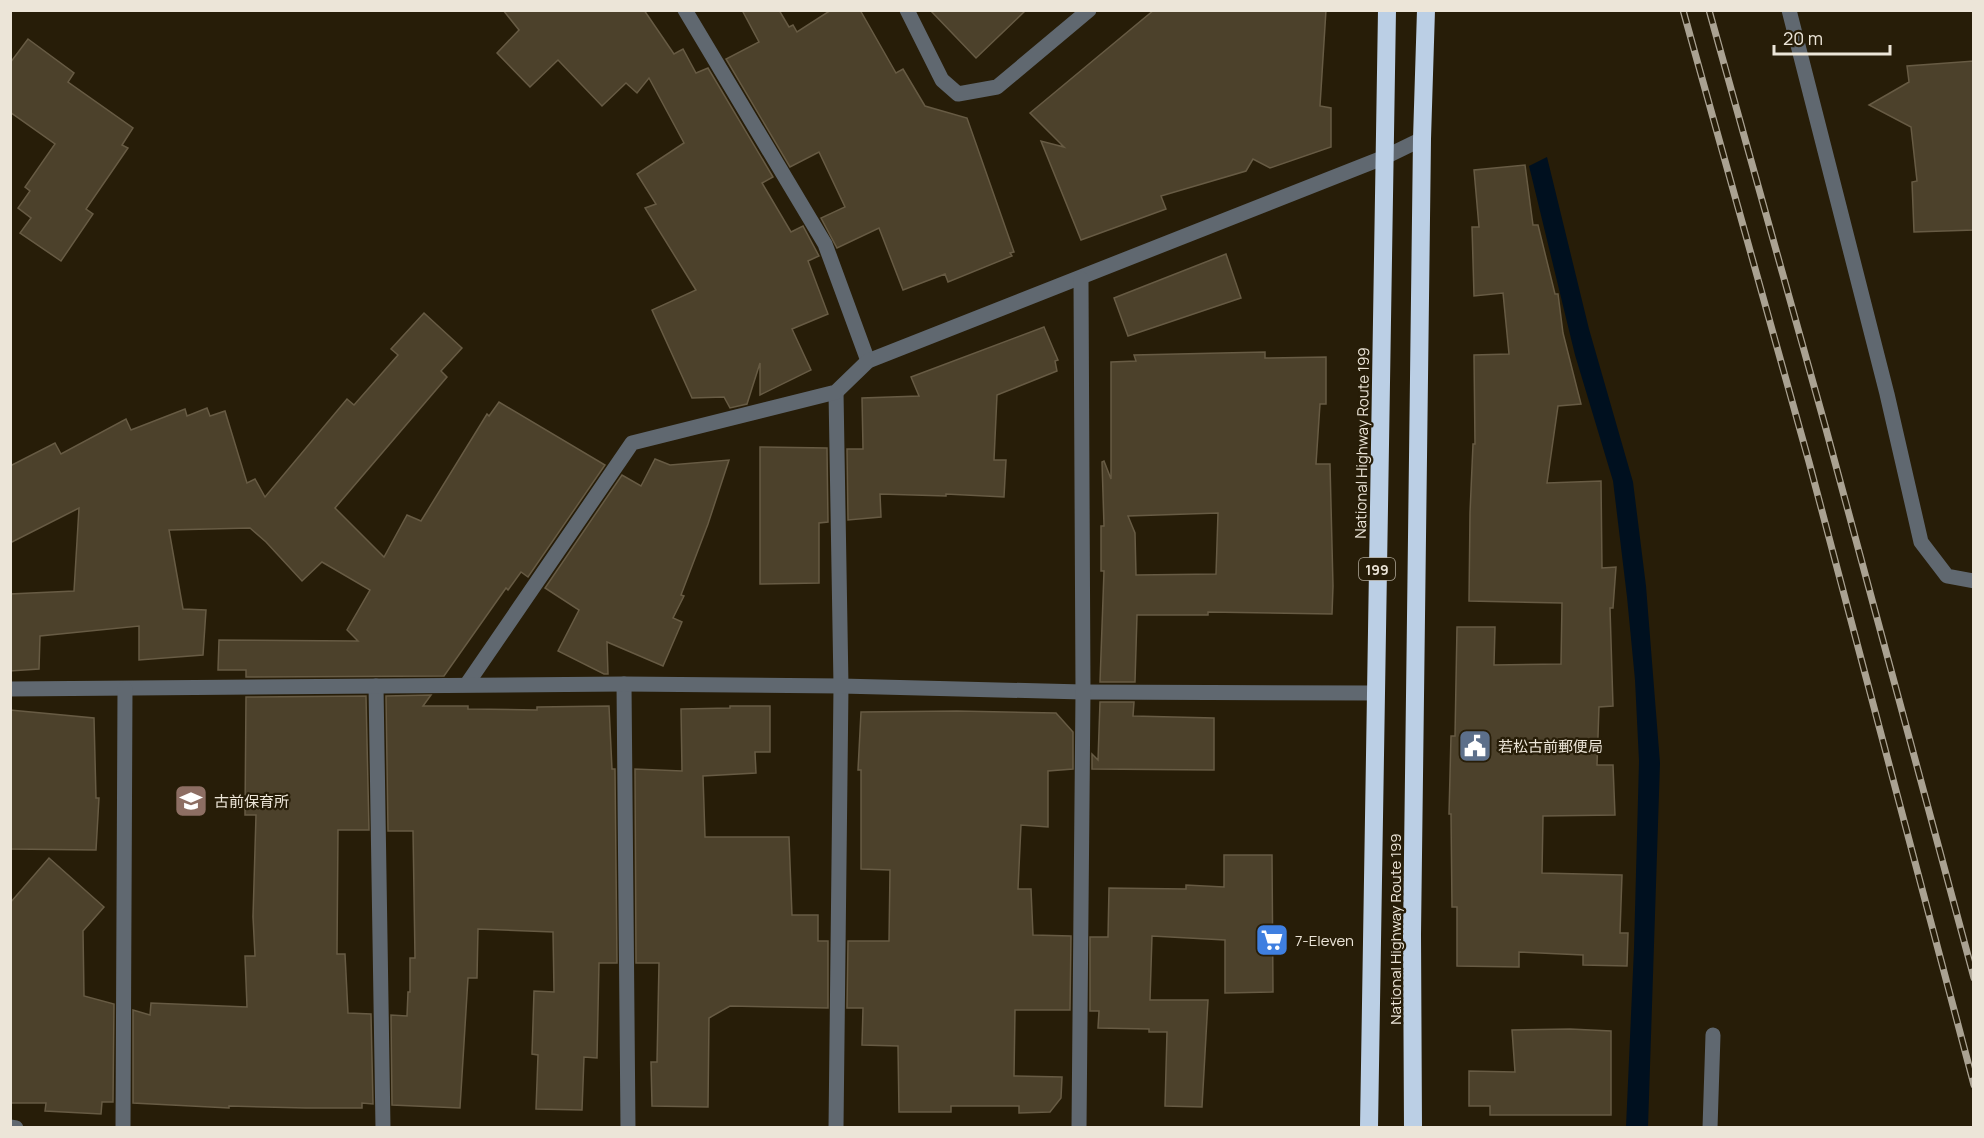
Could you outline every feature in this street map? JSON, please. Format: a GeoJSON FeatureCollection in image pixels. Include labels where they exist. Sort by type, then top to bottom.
{"type":"FeatureCollection","features":[{"type":"Feature","properties":{"kind":"highway","name":"National Highway Route 199"},"geometry":{"type":"LineString","coordinates":[[1369,1128],[1388,10]]}},
{"type":"Feature","properties":{"kind":"highway","name":"National Highway Route 199"},"geometry":{"type":"LineString","coordinates":[[1413,1128],[1412,935],[1422,139],[1426,10]]}},
{"type":"Feature","properties":{"kind":"street"},"geometry":{"type":"LineString","coordinates":[[685,10],[825,244],[868,361]]}},
{"type":"Feature","properties":{"kind":"street"},"geometry":{"type":"LineString","coordinates":[[908,10],[942,80],[958,94],[997,87],[1089,10]]}},
{"type":"Feature","properties":{"kind":"street"},"geometry":{"type":"LineString","coordinates":[[1789,10],[1887,394],[1921,542],[1947,576],[1974,580]]}},
{"type":"Feature","properties":{"kind":"street"},"geometry":{"type":"LineString","coordinates":[[468,684],[633,442],[836,392],[868,361],[1081,279],[1385,157],[1422,139]]}},
{"type":"Feature","properties":{"kind":"street"},"geometry":{"type":"LineString","coordinates":[[1079,1128],[1083,692],[1081,279]]}},
{"type":"Feature","properties":{"kind":"street"},"geometry":{"type":"LineString","coordinates":[[836,392],[841,686],[836,1128]]}},
{"type":"Feature","properties":{"kind":"street"},"geometry":{"type":"LineString","coordinates":[[10,689],[624,684],[1083,692],[1375,693]]}},
{"type":"Feature","properties":{"kind":"street"},"geometry":{"type":"LineString","coordinates":[[624,684],[628,1128]]}},
{"type":"Feature","properties":{"kind":"street"},"geometry":{"type":"LineString","coordinates":[[376,686],[382,1128]]}},
{"type":"Feature","properties":{"kind":"street"},"geometry":{"type":"LineString","coordinates":[[123,1128],[124,689]]}},
{"type":"Feature","properties":{"kind":"street"},"geometry":{"type":"LineString","coordinates":[[1710,1128],[1713,1035]]}},
{"type":"Feature","properties":{"kind":"street"},"geometry":{"type":"LineString","coordinates":[[10,1127],[16,1128]]}},
{"type":"Feature","properties":{"kind":"water"},"geometry":{"type":"Polygon","coordinates":[[[1547,157],[1589,329],[1633,482],[1646,586],[1660,763],[1648,1127],[1626,1127],[1639,761],[1635,680],[1627,597],[1613,481],[1575,355],[1529,166],[1547,157]]]}},
{"type":"Feature","properties":{"kind":"building"},"geometry":{"type":"Polygon","coordinates":[[[503,10],[644,10],[674,54],[683,49],[696,73],[708,68],[773,177],[762,183],[791,232],[803,226],[819,256],[808,261],[828,314],[792,329],[811,370],[760,395],[760,363],[747,404],[730,408],[724,397],[692,398],[652,310],[696,290],[645,208],[656,204],[637,174],[684,143],[649,78],[637,93],[626,83],[602,106],[558,60],[530,87],[497,53],[519,30],[503,10]]]}},
{"type":"Feature","properties":{"kind":"building"},"geometry":{"type":"Polygon","coordinates":[[[742,10],[779,10],[789,27],[793,25],[797,32],[831,10],[860,10],[896,73],[903,69],[925,106],[967,118],[1014,252],[1010,253],[1012,256],[948,282],[945,274],[903,290],[879,228],[837,248],[821,218],[845,207],[819,152],[790,167],[726,59],[759,42],[742,10]]]}},
{"type":"Feature","properties":{"kind":"building"},"geometry":{"type":"Polygon","coordinates":[[[930,10],[1026,10],[976,58],[930,10]]]}},
{"type":"Feature","properties":{"kind":"building"},"geometry":{"type":"Polygon","coordinates":[[[1154,10],[1326,10],[1320,106],[1331,108],[1331,147],[1270,168],[1253,159],[1246,171],[1161,196],[1166,209],[1081,240],[1041,141],[1064,147],[1030,113],[1154,10]]]}},
{"type":"Feature","properties":{"kind":"building"},"geometry":{"type":"Polygon","coordinates":[[[28,39],[74,73],[68,82],[133,128],[122,145],[128,148],[86,209],[93,214],[61,261],[20,233],[31,218],[18,208],[30,191],[25,187],[55,144],[10,112],[10,63],[28,39]]]}},
{"type":"Feature","properties":{"kind":"building"},"geometry":{"type":"Polygon","coordinates":[[[1974,61],[1974,230],[1914,232],[1912,182],[1917,181],[1911,127],[1869,105],[1909,82],[1907,66],[1974,61]]]}},
{"type":"Feature","properties":{"kind":"building"},"geometry":{"type":"Polygon","coordinates":[[[1525,165],[1533,225],[1538,225],[1555,294],[1558,294],[1563,333],[1581,404],[1558,406],[1547,483],[1601,481],[1602,568],[1616,567],[1613,608],[1610,608],[1613,706],[1599,707],[1597,765],[1613,765],[1615,815],[1543,816],[1542,873],[1622,875],[1620,933],[1628,933],[1627,966],[1583,965],[1583,955],[1519,952],[1519,967],[1457,966],[1457,907],[1452,907],[1451,814],[1449,814],[1451,736],[1455,736],[1457,627],[1495,627],[1494,665],[1561,664],[1562,603],[1469,601],[1470,513],[1473,444],[1475,444],[1474,355],[1509,354],[1503,293],[1474,296],[1472,227],[1479,227],[1474,170],[1525,165]]]}},
{"type":"Feature","properties":{"kind":"building"},"geometry":{"type":"Polygon","coordinates":[[[1226,254],[1241,298],[1128,336],[1114,298],[1226,254]]]}},
{"type":"Feature","properties":{"kind":"building"},"geometry":{"type":"Polygon","coordinates":[[[424,313],[462,348],[441,371],[447,377],[335,508],[384,557],[407,515],[421,521],[487,414],[489,416],[499,402],[605,465],[528,577],[521,572],[508,590],[506,588],[444,676],[246,677],[246,670],[218,670],[219,640],[358,641],[347,630],[370,590],[322,562],[302,581],[250,528],[169,530],[183,609],[206,610],[203,655],[139,660],[139,626],[40,636],[39,669],[10,671],[10,594],[74,591],[79,508],[10,543],[10,466],[55,443],[61,454],[126,419],[131,430],[185,409],[187,416],[207,408],[210,416],[225,411],[247,483],[255,479],[265,497],[347,399],[354,405],[398,355],[391,349],[424,313]]]}},
{"type":"Feature","properties":{"kind":"building"},"geometry":{"type":"Polygon","coordinates":[[[1044,327],[1058,360],[1055,361],[1057,371],[997,395],[994,460],[1006,460],[1004,497],[880,494],[881,517],[848,520],[847,449],[863,449],[862,398],[919,396],[911,377],[1044,327]]]}},
{"type":"Feature","properties":{"kind":"building"},"geometry":{"type":"Polygon","coordinates":[[[1265,352],[1265,358],[1326,357],[1326,404],[1320,404],[1316,464],[1330,464],[1332,614],[1208,612],[1208,615],[1137,615],[1135,682],[1100,682],[1104,571],[1101,571],[1101,526],[1104,526],[1102,462],[1104,461],[1111,479],[1111,362],[1136,361],[1134,355],[1265,352]],[[1218,513],[1128,516],[1135,533],[1136,575],[1216,574],[1218,513]]]}},
{"type":"Feature","properties":{"kind":"building"},"geometry":{"type":"Polygon","coordinates":[[[760,447],[827,448],[828,522],[819,523],[819,583],[760,584],[760,447]]]}},
{"type":"Feature","properties":{"kind":"building"},"geometry":{"type":"Polygon","coordinates":[[[655,459],[670,465],[729,460],[681,595],[684,596],[673,618],[682,622],[663,666],[607,642],[608,674],[604,674],[558,651],[579,610],[545,588],[622,475],[641,486],[655,459]]]}},
{"type":"Feature","properties":{"kind":"building"},"geometry":{"type":"Polygon","coordinates":[[[431,695],[423,706],[537,710],[537,707],[609,706],[612,769],[615,769],[617,963],[599,963],[597,1058],[584,1057],[582,1110],[536,1109],[538,1055],[532,1054],[534,991],[554,992],[553,932],[478,929],[477,978],[468,978],[460,1108],[392,1105],[391,1015],[407,1016],[410,958],[415,958],[413,831],[388,831],[386,696],[431,695]]]}},
{"type":"Feature","properties":{"kind":"building"},"geometry":{"type":"Polygon","coordinates":[[[366,696],[369,830],[338,830],[337,954],[345,954],[348,1013],[371,1014],[373,1104],[362,1103],[362,1108],[229,1106],[229,1108],[133,1103],[133,1010],[150,1015],[151,1003],[247,1007],[245,956],[255,956],[253,917],[256,815],[245,815],[246,697],[366,696]]]}},
{"type":"Feature","properties":{"kind":"building"},"geometry":{"type":"Polygon","coordinates":[[[1100,702],[1134,702],[1133,716],[1214,718],[1214,770],[1092,769],[1092,754],[1098,760],[1100,702]]]}},
{"type":"Feature","properties":{"kind":"building"},"geometry":{"type":"Polygon","coordinates":[[[730,706],[770,706],[770,752],[755,752],[756,773],[703,776],[705,837],[789,837],[792,915],[818,915],[818,941],[828,941],[828,1008],[730,1006],[709,1018],[708,1107],[652,1106],[651,1062],[657,1062],[659,963],[636,963],[635,769],[682,771],[681,709],[730,708],[730,706]]]}},
{"type":"Feature","properties":{"kind":"building"},"geometry":{"type":"Polygon","coordinates":[[[10,710],[94,718],[96,798],[99,798],[96,850],[10,849],[10,710]]]}},
{"type":"Feature","properties":{"kind":"building"},"geometry":{"type":"Polygon","coordinates":[[[861,712],[1056,713],[1073,732],[1073,769],[1048,771],[1048,827],[1021,825],[1018,889],[1031,889],[1033,935],[1071,936],[1070,1010],[1015,1010],[1014,1076],[1062,1077],[1061,1098],[1050,1112],[1019,1113],[1019,1106],[951,1106],[951,1112],[899,1112],[898,1046],[862,1045],[863,1008],[847,1008],[848,941],[889,941],[890,870],[861,869],[861,770],[858,770],[861,712]]]}},
{"type":"Feature","properties":{"kind":"building"},"geometry":{"type":"Polygon","coordinates":[[[1224,855],[1272,855],[1273,992],[1225,993],[1225,940],[1152,936],[1150,1000],[1208,1000],[1202,1107],[1165,1106],[1167,1032],[1149,1032],[1149,1029],[1098,1028],[1099,1011],[1090,1011],[1090,937],[1108,937],[1109,888],[1186,889],[1186,885],[1224,887],[1224,855]]]}},
{"type":"Feature","properties":{"kind":"building"},"geometry":{"type":"Polygon","coordinates":[[[49,858],[104,907],[83,931],[84,996],[114,1004],[113,1102],[102,1102],[101,1114],[45,1111],[46,1103],[10,1103],[10,903],[49,858]]]}},
{"type":"Feature","properties":{"kind":"building"},"geometry":{"type":"Polygon","coordinates":[[[1512,1030],[1611,1031],[1611,1115],[1490,1115],[1490,1106],[1469,1106],[1469,1071],[1515,1072],[1512,1030]]]}},
{"type":"Feature","properties":{"kind":"railway"},"geometry":{"type":"LineString","coordinates":[[1683,10],[1809,462],[1974,1085]]}},
{"type":"Feature","properties":{"kind":"railway"},"geometry":{"type":"LineString","coordinates":[[1709,10],[1826,429],[1974,978]]}},
{"type":"Feature","properties":{"kind":"place","name":"若松古前郵便局"},"geometry":{"type":"Point","coordinates":[1475,746]}},
{"type":"Feature","properties":{"kind":"place","name":"古前保育所"},"geometry":{"type":"Point","coordinates":[191,801]}},
{"type":"Feature","properties":{"kind":"place","name":"7-Eleven"},"geometry":{"type":"Point","coordinates":[1272,940]}}]}
